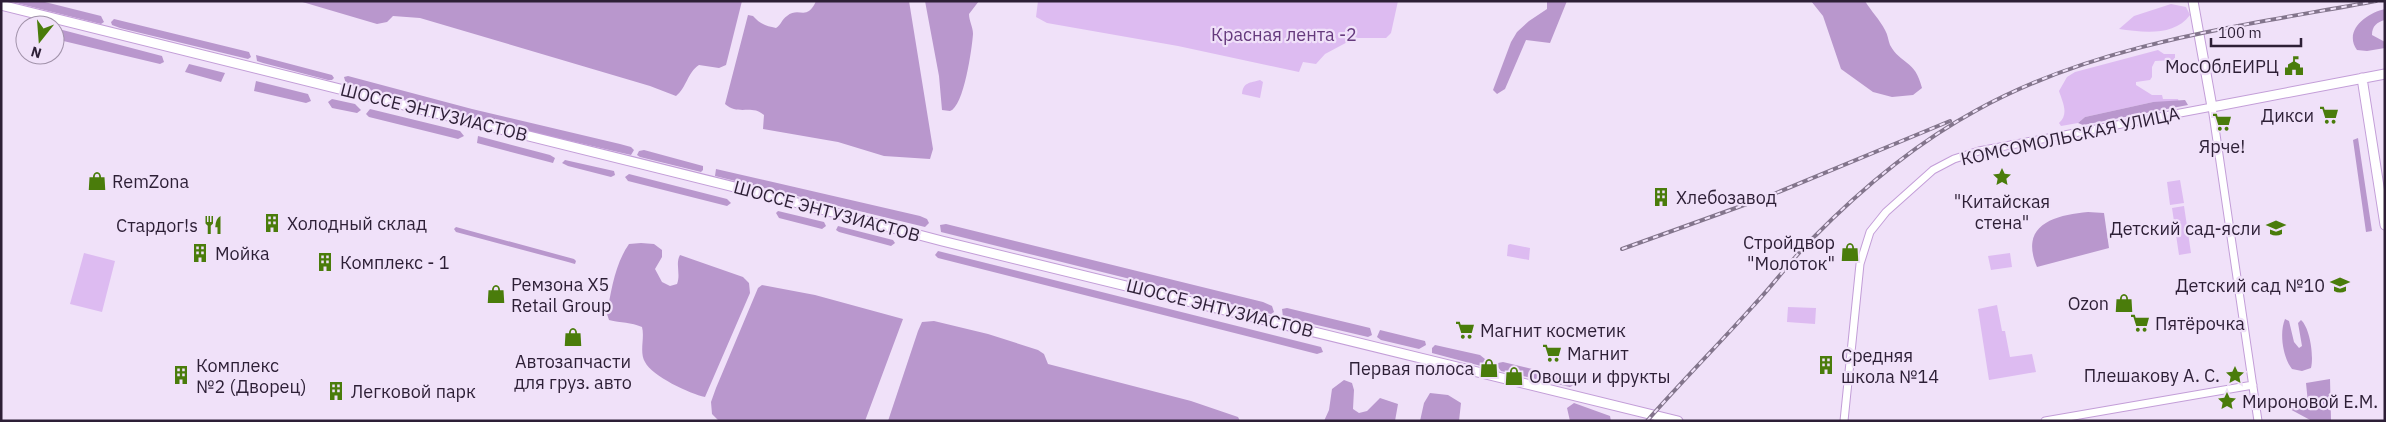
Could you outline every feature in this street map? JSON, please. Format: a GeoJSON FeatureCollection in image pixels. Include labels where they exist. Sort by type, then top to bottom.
{"type":"FeatureCollection","features":[{"type":"Feature","properties":{"kind":"main road"},"geometry":{"type":"LineString","coordinates":[[2193,1],[2212,107]]}},
{"type":"Feature","properties":{"kind":"main road","name":"ШОССЕ ЭНТУЗИАСТОВ"},"geometry":{"type":"LineString","coordinates":[[1,5],[766,195],[942,241],[1678,421]]}},
{"type":"Feature","properties":{"kind":"main road","name":"КОМСОМОЛЬСКАЯ УЛИЦА"},"geometry":{"type":"LineString","coordinates":[[2212,107],[2385,74]]}},
{"type":"Feature","properties":{"kind":"main road"},"geometry":{"type":"LineString","coordinates":[[2362,78],[2385,225]]}},
{"type":"Feature","properties":{"kind":"street"},"geometry":{"type":"LineString","coordinates":[[2212,107],[2258,421]]}},
{"type":"Feature","properties":{"kind":"street","name":"КОМСОМОЛЬСКАЯ УЛИЦА"},"geometry":{"type":"LineString","coordinates":[[1844,421],[1859,276],[1865,242],[1882,215],[1933,170],[1954,159],[1979,151],[2212,107]]}},
{"type":"Feature","properties":{"kind":"street"},"geometry":{"type":"LineString","coordinates":[[2045,421],[2252,385]]}},
{"type":"Feature","properties":{"kind":"street","name":"КОМСОМОЛЬСКАЯ УЛИЦА"},"geometry":{"type":"LineString","coordinates":[[1846,410],[1848,421]]}},
{"type":"Feature","properties":{"kind":"green space","name":"Красная лента -2"},"geometry":{"type":"Polygon","coordinates":[[[1038,1],[1398,1],[1391,33],[1386,38],[1355,38],[1325,54],[1316,64],[1303,62],[1299,72],[1178,46],[1047,23],[1036,17],[1038,1]]]}},
{"type":"Feature","properties":{"kind":"green space"},"geometry":{"type":"Polygon","coordinates":[[[2171,4],[2186,7],[2190,15],[2175,27],[2167,30],[2147,32],[2119,29],[2134,16],[2171,4]]]}},
{"type":"Feature","properties":{"kind":"green space"},"geometry":{"type":"Polygon","coordinates":[[[2158,50],[2164,54],[2175,54],[2175,58],[2173,60],[2155,61],[2150,80],[2136,82],[2136,85],[2152,95],[2162,95],[2163,99],[2178,99],[2179,102],[2153,102],[2085,117],[2078,123],[2061,126],[2059,123],[2064,116],[2064,108],[2059,91],[2067,77],[2075,72],[2158,50]]]}},
{"type":"Feature","properties":{"kind":"green space"},"geometry":{"type":"Polygon","coordinates":[[[1260,80],[1263,82],[1260,98],[1242,94],[1245,85],[1260,80]]]}},
{"type":"Feature","properties":{"kind":"green space"},"geometry":{"type":"Polygon","coordinates":[[[2180,180],[2184,203],[2170,205],[2167,182],[2180,180]]]}},
{"type":"Feature","properties":{"kind":"green space"},"geometry":{"type":"Polygon","coordinates":[[[2184,206],[2191,253],[2179,255],[2172,208],[2184,206]]]}},
{"type":"Feature","properties":{"kind":"green space"},"geometry":{"type":"Polygon","coordinates":[[[1508,245],[1530,248],[1529,260],[1507,256],[1508,245]]]}},
{"type":"Feature","properties":{"kind":"green space"},"geometry":{"type":"Polygon","coordinates":[[[84,253],[115,261],[102,312],[70,304],[84,253]]]}},
{"type":"Feature","properties":{"kind":"green space"},"geometry":{"type":"Polygon","coordinates":[[[2010,253],[2012,267],[1991,270],[1988,256],[2010,253]]]}},
{"type":"Feature","properties":{"kind":"green space"},"geometry":{"type":"Polygon","coordinates":[[[1997,305],[2010,357],[2032,354],[2036,372],[1989,380],[1978,309],[1997,305]]]}},
{"type":"Feature","properties":{"kind":"green space"},"geometry":{"type":"Polygon","coordinates":[[[1788,307],[1816,308],[1815,324],[1787,322],[1788,307]]]}},
{"type":"Feature","properties":{"kind":"shaded area"},"geometry":{"type":"Polygon","coordinates":[[[8,1],[41,1],[101,16],[104,22],[101,24],[8,1]]]}},
{"type":"Feature","properties":{"kind":"shaded area"},"geometry":{"type":"Polygon","coordinates":[[[299,1],[742,1],[726,65],[719,68],[699,65],[676,96],[650,86],[420,18],[393,16],[387,22],[377,24],[299,1]]]}},
{"type":"Feature","properties":{"kind":"shaded area"},"geometry":{"type":"Polygon","coordinates":[[[816,1],[909,1],[933,149],[930,159],[884,156],[838,142],[763,129],[764,115],[754,110],[735,109],[725,104],[748,15],[753,16],[763,24],[776,28],[791,13],[809,11],[816,1]]]}},
{"type":"Feature","properties":{"kind":"shaded area"},"geometry":{"type":"Polygon","coordinates":[[[925,1],[979,1],[969,14],[973,34],[963,89],[955,107],[950,111],[942,110],[939,76],[925,1]]]}},
{"type":"Feature","properties":{"kind":"shaded area"},"geometry":{"type":"Polygon","coordinates":[[[1547,1],[1567,1],[1550,43],[1526,40],[1505,89],[1497,94],[1493,90],[1511,42],[1517,32],[1529,21],[1547,9],[1547,1]]]}},
{"type":"Feature","properties":{"kind":"shaded area"},"geometry":{"type":"Polygon","coordinates":[[[1811,1],[1865,1],[1883,26],[1894,51],[1916,72],[1922,88],[1913,95],[1892,97],[1873,92],[1841,69],[1823,16],[1811,1]]]}},
{"type":"Feature","properties":{"kind":"shaded area"},"geometry":{"type":"Polygon","coordinates":[[[2385,9],[2385,20],[2376,25],[2372,35],[2385,42],[2385,48],[2367,51],[2357,50],[2353,43],[2353,36],[2359,23],[2371,14],[2385,9]]]}},
{"type":"Feature","properties":{"kind":"shaded area"},"geometry":{"type":"Polygon","coordinates":[[[114,19],[249,52],[251,57],[248,59],[120,28],[112,25],[111,22],[114,19]]]}},
{"type":"Feature","properties":{"kind":"shaded area"},"geometry":{"type":"Polygon","coordinates":[[[65,31],[162,56],[164,62],[160,64],[65,41],[65,31]]]}},
{"type":"Feature","properties":{"kind":"shaded area"},"geometry":{"type":"Polygon","coordinates":[[[256,55],[332,75],[334,78],[328,80],[263,63],[257,61],[256,55]]]}},
{"type":"Feature","properties":{"kind":"shaded area"},"geometry":{"type":"Polygon","coordinates":[[[189,64],[225,73],[221,82],[185,72],[189,64]]]}},
{"type":"Feature","properties":{"kind":"shaded area"},"geometry":{"type":"Polygon","coordinates":[[[348,76],[472,109],[620,144],[631,147],[634,150],[631,155],[475,119],[346,84],[344,77],[348,76]]]}},
{"type":"Feature","properties":{"kind":"shaded area"},"geometry":{"type":"Polygon","coordinates":[[[256,81],[308,94],[311,101],[306,103],[254,91],[256,81]]]}},
{"type":"Feature","properties":{"kind":"shaded area"},"geometry":{"type":"Polygon","coordinates":[[[332,99],[355,104],[361,110],[357,113],[332,108],[328,102],[332,99]]]}},
{"type":"Feature","properties":{"kind":"shaded area"},"geometry":{"type":"Polygon","coordinates":[[[2185,100],[2188,105],[2083,125],[2078,123],[2085,117],[2153,102],[2185,100]]]}},
{"type":"Feature","properties":{"kind":"shaded area"},"geometry":{"type":"Polygon","coordinates":[[[370,109],[460,131],[464,136],[458,139],[369,117],[366,114],[370,109]]]}},
{"type":"Feature","properties":{"kind":"shaded area"},"geometry":{"type":"Polygon","coordinates":[[[478,136],[550,155],[555,158],[553,163],[477,143],[478,136]]]}},
{"type":"Feature","properties":{"kind":"shaded area"},"geometry":{"type":"Polygon","coordinates":[[[2358,138],[2372,231],[2366,232],[2353,140],[2358,138]]]}},
{"type":"Feature","properties":{"kind":"shaded area"},"geometry":{"type":"Polygon","coordinates":[[[644,150],[703,166],[703,170],[701,172],[637,155],[639,151],[644,150]]]}},
{"type":"Feature","properties":{"kind":"shaded area"},"geometry":{"type":"Polygon","coordinates":[[[565,160],[614,171],[615,175],[611,177],[568,166],[562,163],[565,160]]]}},
{"type":"Feature","properties":{"kind":"shaded area"},"geometry":{"type":"Polygon","coordinates":[[[716,169],[920,216],[927,219],[929,223],[925,227],[715,176],[716,169]]]}},
{"type":"Feature","properties":{"kind":"shaded area"},"geometry":{"type":"Polygon","coordinates":[[[629,174],[727,199],[731,203],[727,206],[628,181],[625,177],[629,174]]]}},
{"type":"Feature","properties":{"kind":"shaded area"},"geometry":{"type":"Polygon","coordinates":[[[778,211],[824,222],[826,226],[822,229],[779,218],[776,213],[778,211]]]}},
{"type":"Feature","properties":{"kind":"shaded area"},"geometry":{"type":"Polygon","coordinates":[[[2088,212],[2104,213],[2109,248],[2037,267],[2033,253],[2033,241],[2036,232],[2052,220],[2063,216],[2088,212]]]}},
{"type":"Feature","properties":{"kind":"shaded area"},"geometry":{"type":"Polygon","coordinates":[[[946,224],[1263,302],[1272,306],[1274,312],[1271,314],[941,232],[940,225],[946,224]]]}},
{"type":"Feature","properties":{"kind":"shaded area"},"geometry":{"type":"Polygon","coordinates":[[[838,226],[893,240],[895,243],[891,246],[839,232],[836,230],[838,226]]]}},
{"type":"Feature","properties":{"kind":"shaded area"},"geometry":{"type":"Polygon","coordinates":[[[456,227],[576,261],[575,264],[456,232],[454,229],[456,227]]]}},
{"type":"Feature","properties":{"kind":"shaded area"},"geometry":{"type":"Polygon","coordinates":[[[629,244],[654,244],[662,250],[662,257],[655,269],[662,282],[670,286],[677,284],[680,255],[743,277],[749,283],[750,293],[705,397],[672,384],[649,367],[642,354],[642,327],[609,320],[607,314],[610,296],[620,260],[629,244]]]}},
{"type":"Feature","properties":{"kind":"shaded area"},"geometry":{"type":"Polygon","coordinates":[[[938,251],[1321,347],[1323,352],[1317,354],[938,258],[935,255],[938,251]]]}},
{"type":"Feature","properties":{"kind":"shaded area"},"geometry":{"type":"Polygon","coordinates":[[[762,285],[815,295],[903,319],[865,421],[719,421],[712,414],[711,402],[716,388],[758,288],[762,285]]]}},
{"type":"Feature","properties":{"kind":"shaded area"},"geometry":{"type":"Polygon","coordinates":[[[1287,308],[1370,328],[1372,335],[1368,337],[1283,317],[1282,309],[1287,308]]]}},
{"type":"Feature","properties":{"kind":"shaded area"},"geometry":{"type":"Polygon","coordinates":[[[2285,319],[2289,321],[2294,342],[2299,348],[2302,346],[2298,323],[2301,320],[2307,329],[2312,357],[2311,368],[2302,371],[2292,369],[2286,359],[2282,338],[2285,319]]]}},
{"type":"Feature","properties":{"kind":"shaded area"},"geometry":{"type":"Polygon","coordinates":[[[934,321],[988,334],[1038,350],[1044,354],[1048,364],[1191,401],[1238,417],[1240,421],[888,421],[922,322],[934,321]]]}},
{"type":"Feature","properties":{"kind":"shaded area"},"geometry":{"type":"Polygon","coordinates":[[[1380,330],[1425,341],[1426,345],[1419,349],[1381,340],[1377,337],[1380,330]]]}},
{"type":"Feature","properties":{"kind":"shaded area"},"geometry":{"type":"Polygon","coordinates":[[[1435,345],[1480,355],[1485,359],[1484,363],[1481,366],[1432,353],[1432,348],[1435,345]]]}},
{"type":"Feature","properties":{"kind":"shaded area"},"geometry":{"type":"Polygon","coordinates":[[[1503,362],[1573,379],[1574,385],[1570,387],[1501,371],[1497,366],[1498,363],[1503,362]]]}},
{"type":"Feature","properties":{"kind":"shaded area"},"geometry":{"type":"Polygon","coordinates":[[[2330,379],[2331,420],[2312,421],[2286,407],[2308,403],[2306,383],[2330,379]]]}},
{"type":"Feature","properties":{"kind":"shaded area"},"geometry":{"type":"Polygon","coordinates":[[[1344,380],[1352,383],[1354,390],[1353,409],[1359,413],[1367,411],[1380,398],[1398,404],[1395,421],[1324,421],[1329,410],[1332,389],[1344,380]]]}},
{"type":"Feature","properties":{"kind":"shaded area"},"geometry":{"type":"Polygon","coordinates":[[[1430,393],[1448,395],[1461,403],[1459,421],[1420,421],[1424,403],[1430,393]]]}},
{"type":"Feature","properties":{"kind":"shaded area"},"geometry":{"type":"Polygon","coordinates":[[[1574,403],[1610,416],[1611,421],[1570,421],[1567,408],[1574,403]]]}},
{"type":"Feature","properties":{"kind":"railway"},"geometry":{"type":"LineString","coordinates":[[1647,421],[1761,297],[1804,247],[1830,221],[1890,168],[1954,123],[2023,87],[2072,68],[2121,53],[2223,29],[2376,1]]}},
{"type":"Feature","properties":{"kind":"railway"},"geometry":{"type":"LineString","coordinates":[[1622,249],[1769,196],[1950,121]]}},
{"type":"Feature","properties":{"kind":"place","name":"МосОблЕИРЦ"},"geometry":{"type":"Point","coordinates":[2294,66]}},
{"type":"Feature","properties":{"kind":"place","name":"Дикси"},"geometry":{"type":"Point","coordinates":[2329,115]}},
{"type":"Feature","properties":{"kind":"place","name":"Ярче!"},"geometry":{"type":"Point","coordinates":[2222,122]}},
{"type":"Feature","properties":{"kind":"place","name":"\"Китайская стена\""},"geometry":{"type":"Point","coordinates":[2002,177]}},
{"type":"Feature","properties":{"kind":"place","name":"RemZona"},"geometry":{"type":"Point","coordinates":[97,181]}},
{"type":"Feature","properties":{"kind":"place","name":"Хлебозавод"},"geometry":{"type":"Point","coordinates":[1661,197]}},
{"type":"Feature","properties":{"kind":"place","name":"Холодный склад"},"geometry":{"type":"Point","coordinates":[272,223]}},
{"type":"Feature","properties":{"kind":"place","name":"Стардог!s"},"geometry":{"type":"Point","coordinates":[213,225]}},
{"type":"Feature","properties":{"kind":"place","name":"Детский сад-ясли"},"geometry":{"type":"Point","coordinates":[2276,228]}},
{"type":"Feature","properties":{"kind":"place","name":"Стройдвор \"Молоток\""},"geometry":{"type":"Point","coordinates":[1850,252]}},
{"type":"Feature","properties":{"kind":"place","name":"Мойка"},"geometry":{"type":"Point","coordinates":[200,253]}},
{"type":"Feature","properties":{"kind":"place","name":"Комплекс - 1"},"geometry":{"type":"Point","coordinates":[325,262]}},
{"type":"Feature","properties":{"kind":"place","name":"Детский сад №10"},"geometry":{"type":"Point","coordinates":[2340,285]}},
{"type":"Feature","properties":{"kind":"place","name":"Ремзона X5 Retail Group"},"geometry":{"type":"Point","coordinates":[496,294]}},
{"type":"Feature","properties":{"kind":"place","name":"Ozon"},"geometry":{"type":"Point","coordinates":[2124,303]}},
{"type":"Feature","properties":{"kind":"place","name":"Пятёрочка"},"geometry":{"type":"Point","coordinates":[2140,323]}},
{"type":"Feature","properties":{"kind":"place","name":"Магнит косметик"},"geometry":{"type":"Point","coordinates":[1465,330]}},
{"type":"Feature","properties":{"kind":"place","name":"Автозапчасти для груз. авто"},"geometry":{"type":"Point","coordinates":[573,337]}},
{"type":"Feature","properties":{"kind":"place","name":"Магнит"},"geometry":{"type":"Point","coordinates":[1552,353]}},
{"type":"Feature","properties":{"kind":"place","name":"Средняя школа №14"},"geometry":{"type":"Point","coordinates":[1826,365]}},
{"type":"Feature","properties":{"kind":"place","name":"Первая полоса"},"geometry":{"type":"Point","coordinates":[1489,368]}},
{"type":"Feature","properties":{"kind":"place","name":"Комплекс №2 (Дворец)"},"geometry":{"type":"Point","coordinates":[181,375]}},
{"type":"Feature","properties":{"kind":"place","name":"Плешакову А. С."},"geometry":{"type":"Point","coordinates":[2235,375]}},
{"type":"Feature","properties":{"kind":"place","name":"Овощи и фрукты"},"geometry":{"type":"Point","coordinates":[1514,376]}},
{"type":"Feature","properties":{"kind":"place","name":"Легковой парк"},"geometry":{"type":"Point","coordinates":[336,391]}},
{"type":"Feature","properties":{"kind":"place","name":"Мироновой Е.М."},"geometry":{"type":"Point","coordinates":[2227,401]}}]}
